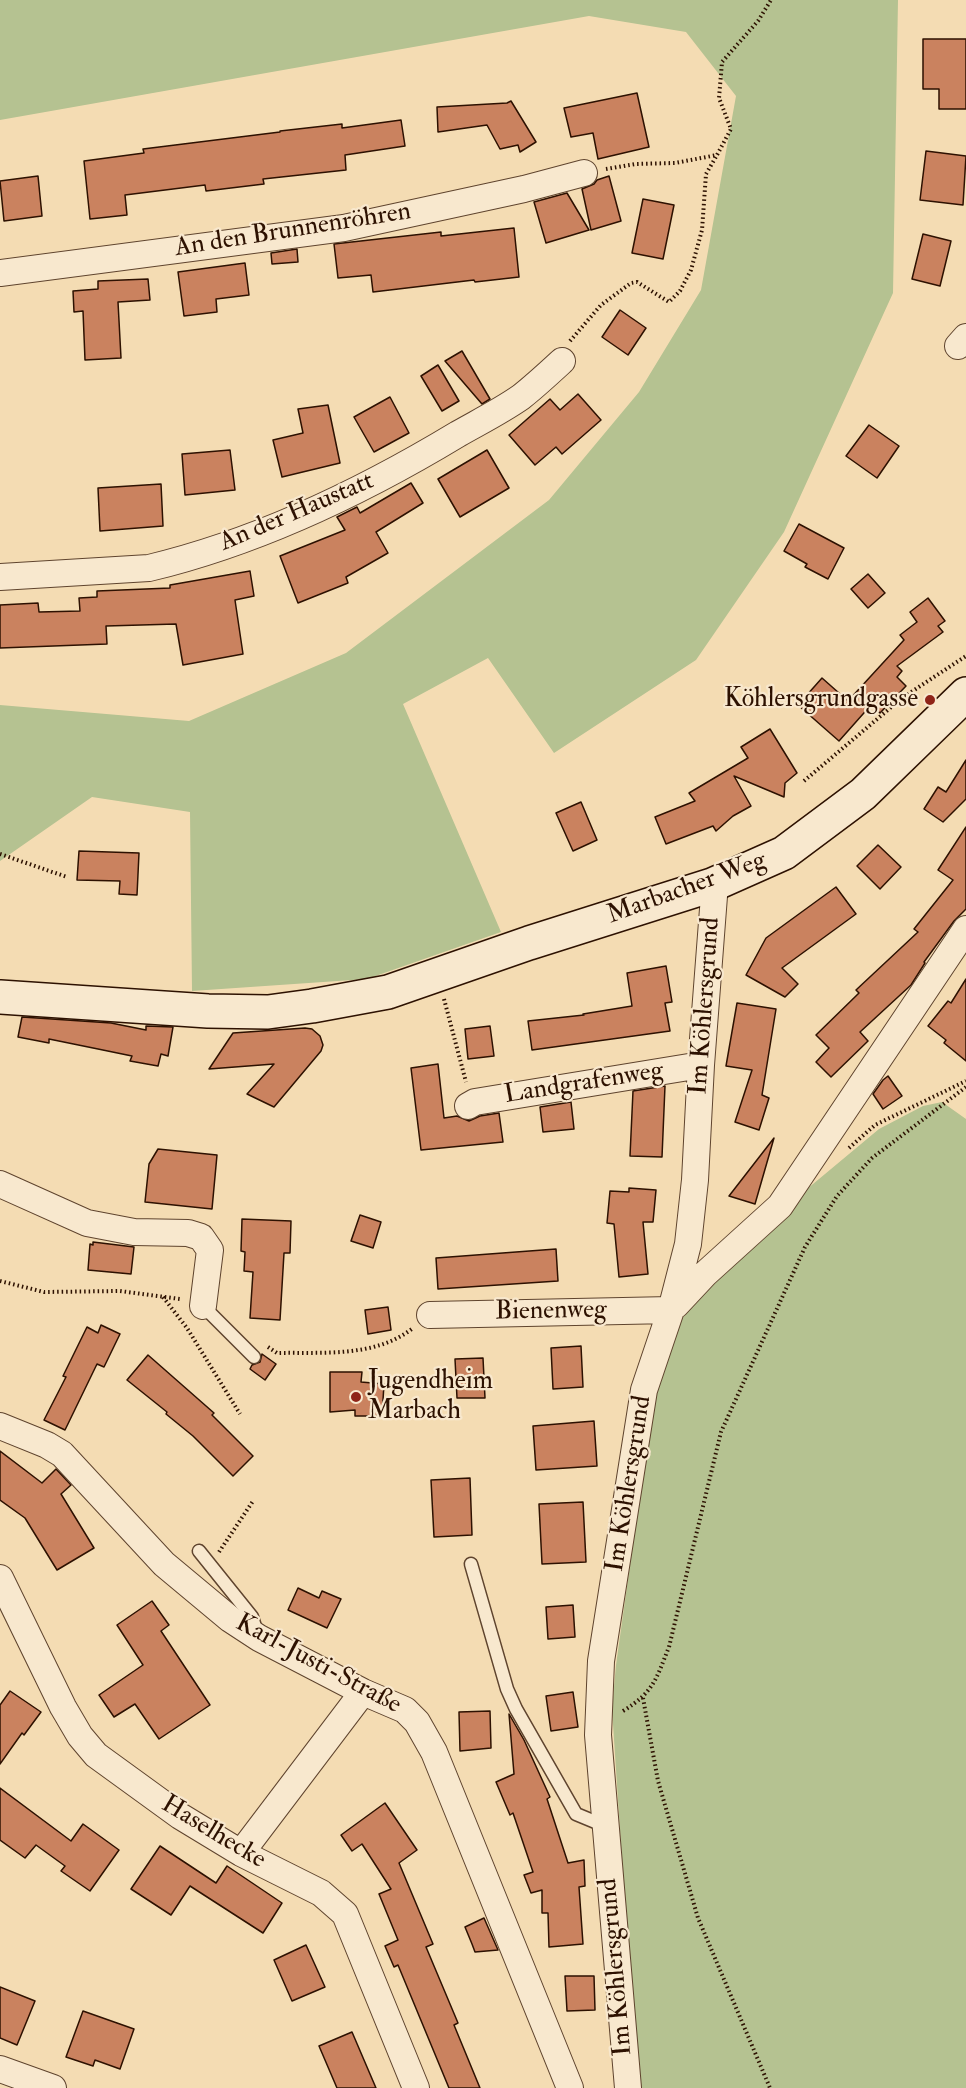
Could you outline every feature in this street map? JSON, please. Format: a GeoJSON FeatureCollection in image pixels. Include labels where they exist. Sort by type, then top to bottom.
{"type":"FeatureCollection","features":[{"type":"Feature","properties":{"kind":"main road","name":"Marbacher Weg"},"geometry":{"type":"LineString","coordinates":[[0,997],[208,1011],[268,1012],[388,992],[529,943],[712,885],[784,853],[863,794],[966,694]]}},
{"type":"Feature","properties":{"kind":"street","name":"An den Brunnenröhren"},"geometry":{"type":"LineString","coordinates":[[0,273],[344,228],[524,189],[584,173]]}},
{"type":"Feature","properties":{"kind":"street","name":"An der Haustatt"},"geometry":{"type":"LineString","coordinates":[[0,577],[149,568],[252,536],[344,497],[435,448],[521,396],[562,361]]}},
{"type":"Feature","properties":{"kind":"street","name":"Im Köhlersgrund"},"geometry":{"type":"LineString","coordinates":[[628,2088],[598,1735],[601,1661],[644,1390],[671,1310],[688,1244],[695,1180],[700,1065],[714,896],[712,885]]}},
{"type":"Feature","properties":{"kind":"street"},"geometry":{"type":"LineString","coordinates":[[671,1310],[705,1274],[780,1206],[966,929]]}},
{"type":"Feature","properties":{"kind":"street","name":"Landgrafenweg"},"geometry":{"type":"LineString","coordinates":[[468,1097],[475,1102],[700,1065]]}},
{"type":"Feature","properties":{"kind":"street"},"geometry":{"type":"LineString","coordinates":[[0,1184],[87,1223],[135,1232],[188,1233],[201,1237],[210,1250],[203,1306]]}},
{"type":"Feature","properties":{"kind":"street","name":"Bienenweg"},"geometry":{"type":"LineString","coordinates":[[430,1315],[671,1310]]}},
{"type":"Feature","properties":{"kind":"street","name":"Karl-Justi-Straße"},"geometry":{"type":"LineString","coordinates":[[0,1426],[62,1454],[164,1564],[230,1618],[259,1638],[363,1692],[405,1710],[417,1722],[434,1752],[570,2088]]}},
{"type":"Feature","properties":{"kind":"street","name":"Haselhecke"},"geometry":{"type":"LineString","coordinates":[[0,1578],[63,1707],[80,1736],[96,1755],[180,1816],[241,1853],[321,1893],[345,1914],[416,2088]]}},
{"type":"Feature","properties":{"kind":"street"},"geometry":{"type":"LineString","coordinates":[[241,1853],[363,1692]]}},
{"type":"Feature","properties":{"kind":"street"},"geometry":{"type":"LineString","coordinates":[[0,2069],[53,2088]]}},
{"type":"Feature","properties":{"kind":"lane"},"geometry":{"type":"LineString","coordinates":[[203,1306],[254,1357]]}},
{"type":"Feature","properties":{"kind":"lane"},"geometry":{"type":"LineString","coordinates":[[199,1551],[252,1617],[259,1638]]}},
{"type":"Feature","properties":{"kind":"lane"},"geometry":{"type":"LineString","coordinates":[[471,1564],[507,1689],[516,1708],[576,1814],[605,1826]]}},
{"type":"Feature","properties":{"kind":"path"},"geometry":{"type":"LineString","coordinates":[[562,361],[567,345],[601,305],[623,287],[637,282],[669,302],[680,291],[691,270],[702,230],[706,174],[731,129],[719,98],[722,62],[758,21],[771,0]]}},
{"type":"Feature","properties":{"kind":"path"},"geometry":{"type":"LineString","coordinates":[[584,173],[635,164],[675,163],[717,155]]}},
{"type":"Feature","properties":{"kind":"path"},"geometry":{"type":"LineString","coordinates":[[804,781],[902,698],[966,656]]}},
{"type":"Feature","properties":{"kind":"path"},"geometry":{"type":"LineString","coordinates":[[0,854],[67,877]]}},
{"type":"Feature","properties":{"kind":"path"},"geometry":{"type":"LineString","coordinates":[[443,998],[468,1097]]}},
{"type":"Feature","properties":{"kind":"path"},"geometry":{"type":"LineString","coordinates":[[844,1152],[875,1125],[966,1081]]}},
{"type":"Feature","properties":{"kind":"path"},"geometry":{"type":"LineString","coordinates":[[599,1718],[618,1714],[643,1698],[656,1680],[669,1647],[721,1432],[805,1247],[837,1196],[872,1158],[966,1087]]}},
{"type":"Feature","properties":{"kind":"path"},"geometry":{"type":"LineString","coordinates":[[163,1296],[187,1328],[240,1414]]}},
{"type":"Feature","properties":{"kind":"path"},"geometry":{"type":"LineString","coordinates":[[210,1565],[253,1502]]}},
{"type":"Feature","properties":{"kind":"path"},"geometry":{"type":"LineString","coordinates":[[643,1698],[658,1781],[698,1918],[770,2088]]}},
{"type":"Feature","properties":{"kind":"green space"},"geometry":{"type":"Polygon","coordinates":[[[0,0],[898,0],[893,293],[784,532],[696,660],[554,753],[488,658],[403,704],[501,932],[367,979],[192,991],[190,812],[92,797],[0,861],[0,705],[189,721],[346,653],[549,500],[639,392],[701,290],[736,96],[686,32],[589,16],[0,120],[0,0]]]}},
{"type":"Feature","properties":{"kind":"green space"},"geometry":{"type":"Polygon","coordinates":[[[942,1102],[966,1119],[966,2088],[637,2088],[612,1709],[616,1665],[654,1393],[683,1317],[710,1281],[785,1214],[807,1189],[879,1129],[923,1106],[942,1102]]]}},
{"type":"Feature","properties":{"kind":"building"},"geometry":{"type":"Polygon","coordinates":[[[923,39],[966,39],[966,109],[939,109],[939,89],[923,89],[923,39]]]}},
{"type":"Feature","properties":{"kind":"building"},"geometry":{"type":"Polygon","coordinates":[[[637,93],[649,147],[598,159],[593,133],[571,137],[564,108],[637,93]]]}},
{"type":"Feature","properties":{"kind":"building"},"geometry":{"type":"Polygon","coordinates":[[[511,101],[536,142],[520,152],[518,145],[500,149],[487,125],[438,132],[437,107],[511,101]]]}},
{"type":"Feature","properties":{"kind":"building"},"geometry":{"type":"Polygon","coordinates":[[[401,120],[405,146],[345,155],[346,170],[263,179],[264,184],[206,191],[205,185],[125,195],[127,215],[90,219],[84,161],[144,153],[143,149],[280,131],[342,124],[342,128],[401,120]]]}},
{"type":"Feature","properties":{"kind":"building"},"geometry":{"type":"Polygon","coordinates":[[[926,151],[966,156],[963,205],[920,200],[926,151]]]}},
{"type":"Feature","properties":{"kind":"building"},"geometry":{"type":"Polygon","coordinates":[[[38,176],[42,216],[4,221],[0,181],[38,176]]]}},
{"type":"Feature","properties":{"kind":"building"},"geometry":{"type":"Polygon","coordinates":[[[609,176],[621,221],[591,230],[582,189],[609,176]]]}},
{"type":"Feature","properties":{"kind":"building"},"geometry":{"type":"Polygon","coordinates":[[[567,193],[589,230],[546,243],[534,202],[567,193]]]}},
{"type":"Feature","properties":{"kind":"building"},"geometry":{"type":"Polygon","coordinates":[[[643,199],[674,205],[663,259],[632,253],[643,199]]]}},
{"type":"Feature","properties":{"kind":"building"},"geometry":{"type":"Polygon","coordinates":[[[514,228],[519,277],[373,292],[371,275],[338,278],[334,244],[441,232],[441,236],[514,228]]]}},
{"type":"Feature","properties":{"kind":"building"},"geometry":{"type":"Polygon","coordinates":[[[923,234],[951,241],[940,286],[912,279],[923,234]]]}},
{"type":"Feature","properties":{"kind":"building"},"geometry":{"type":"Polygon","coordinates":[[[297,249],[298,262],[272,264],[271,253],[297,249]]]}},
{"type":"Feature","properties":{"kind":"building"},"geometry":{"type":"Polygon","coordinates":[[[245,263],[249,295],[216,299],[217,312],[184,316],[178,272],[245,263]]]}},
{"type":"Feature","properties":{"kind":"building"},"geometry":{"type":"Polygon","coordinates":[[[148,279],[150,300],[118,302],[121,358],[85,360],[83,311],[74,312],[73,291],[98,289],[98,281],[148,279]]]}},
{"type":"Feature","properties":{"kind":"building"},"geometry":{"type":"Polygon","coordinates":[[[620,310],[646,328],[628,355],[602,337],[620,310]]]}},
{"type":"Feature","properties":{"kind":"building"},"geometry":{"type":"Polygon","coordinates":[[[462,351],[490,399],[482,404],[445,361],[462,351]]]}},
{"type":"Feature","properties":{"kind":"building"},"geometry":{"type":"Polygon","coordinates":[[[438,365],[459,401],[442,411],[421,376],[438,365]]]}},
{"type":"Feature","properties":{"kind":"building"},"geometry":{"type":"Polygon","coordinates":[[[578,394],[601,420],[562,454],[556,447],[535,465],[509,435],[550,399],[560,410],[578,394]]]}},
{"type":"Feature","properties":{"kind":"building"},"geometry":{"type":"Polygon","coordinates":[[[390,397],[409,433],[374,452],[354,417],[390,397]]]}},
{"type":"Feature","properties":{"kind":"building"},"geometry":{"type":"Polygon","coordinates":[[[328,405],[340,463],[282,477],[273,440],[303,433],[298,409],[328,405]]]}},
{"type":"Feature","properties":{"kind":"building"},"geometry":{"type":"Polygon","coordinates":[[[869,425],[899,446],[877,478],[846,456],[869,425]]]}},
{"type":"Feature","properties":{"kind":"building"},"geometry":{"type":"Polygon","coordinates":[[[230,450],[235,490],[185,495],[182,454],[230,450]]]}},
{"type":"Feature","properties":{"kind":"building"},"geometry":{"type":"Polygon","coordinates":[[[487,450],[509,488],[460,517],[438,479],[487,450]]]}},
{"type":"Feature","properties":{"kind":"building"},"geometry":{"type":"Polygon","coordinates":[[[411,483],[423,503],[376,532],[388,553],[346,577],[348,583],[298,603],[280,556],[345,530],[337,517],[357,507],[360,513],[411,483]]]}},
{"type":"Feature","properties":{"kind":"building"},"geometry":{"type":"Polygon","coordinates":[[[161,484],[163,526],[100,531],[98,488],[161,484]]]}},
{"type":"Feature","properties":{"kind":"building"},"geometry":{"type":"Polygon","coordinates":[[[799,524],[844,548],[828,579],[805,567],[807,564],[784,551],[799,524]]]}},
{"type":"Feature","properties":{"kind":"building"},"geometry":{"type":"Polygon","coordinates":[[[250,571],[254,596],[235,600],[243,654],[183,665],[176,624],[106,626],[107,644],[0,648],[0,605],[38,603],[39,612],[80,611],[79,598],[97,597],[97,591],[170,588],[170,585],[250,571]]]}},
{"type":"Feature","properties":{"kind":"building"},"geometry":{"type":"Polygon","coordinates":[[[868,574],[885,593],[868,608],[851,589],[868,574]]]}},
{"type":"Feature","properties":{"kind":"building"},"geometry":{"type":"Polygon","coordinates":[[[928,598],[945,621],[938,626],[943,632],[897,666],[902,671],[897,677],[906,686],[880,713],[871,705],[839,741],[798,705],[822,678],[848,701],[904,640],[900,635],[917,622],[910,612],[928,598]]]}},
{"type":"Feature","properties":{"kind":"building"},"geometry":{"type":"Polygon","coordinates":[[[770,729],[797,773],[785,783],[784,797],[734,776],[751,806],[733,816],[716,831],[713,826],[666,844],[655,817],[695,801],[689,793],[748,758],[741,747],[770,729]]]}},
{"type":"Feature","properties":{"kind":"building"},"geometry":{"type":"Polygon","coordinates":[[[966,760],[966,799],[943,822],[924,809],[938,787],[946,792],[966,760]]]}},
{"type":"Feature","properties":{"kind":"building"},"geometry":{"type":"Polygon","coordinates":[[[581,802],[597,840],[573,851],[556,813],[581,802]]]}},
{"type":"Feature","properties":{"kind":"building"},"geometry":{"type":"Polygon","coordinates":[[[966,827],[966,909],[954,921],[924,962],[911,985],[860,1032],[868,1041],[831,1077],[816,1062],[829,1048],[816,1035],[859,993],[856,990],[918,932],[914,929],[953,880],[938,870],[966,827]]]}},
{"type":"Feature","properties":{"kind":"building"},"geometry":{"type":"Polygon","coordinates":[[[878,845],[901,867],[880,889],[857,866],[878,845]]]}},
{"type":"Feature","properties":{"kind":"building"},"geometry":{"type":"Polygon","coordinates":[[[79,851],[139,853],[137,895],[119,894],[120,881],[77,880],[79,851]]]}},
{"type":"Feature","properties":{"kind":"building"},"geometry":{"type":"Polygon","coordinates":[[[836,887],[856,914],[782,968],[798,984],[785,997],[746,975],[766,938],[836,887]]]}},
{"type":"Feature","properties":{"kind":"building"},"geometry":{"type":"Polygon","coordinates":[[[666,966],[672,1002],[665,1003],[670,1031],[532,1050],[528,1021],[584,1015],[632,1006],[627,973],[666,966]]]}},
{"type":"Feature","properties":{"kind":"building"},"geometry":{"type":"Polygon","coordinates":[[[966,979],[966,1061],[944,1043],[946,1040],[928,1026],[948,1001],[951,1003],[966,979]]]}},
{"type":"Feature","properties":{"kind":"building"},"geometry":{"type":"Polygon","coordinates":[[[737,1003],[776,1009],[762,1095],[769,1098],[759,1130],[735,1122],[752,1070],[726,1066],[737,1003]]]}},
{"type":"Feature","properties":{"kind":"building"},"geometry":{"type":"Polygon","coordinates":[[[22,1017],[111,1023],[146,1030],[146,1026],[173,1027],[168,1056],[161,1054],[158,1066],[130,1061],[132,1056],[49,1039],[49,1043],[18,1037],[22,1017]]]}},
{"type":"Feature","properties":{"kind":"building"},"geometry":{"type":"Polygon","coordinates":[[[490,1026],[494,1056],[468,1059],[465,1029],[490,1026]]]}},
{"type":"Feature","properties":{"kind":"building"},"geometry":{"type":"Polygon","coordinates":[[[312,1029],[320,1036],[323,1045],[321,1051],[274,1107],[247,1094],[274,1064],[209,1069],[233,1033],[312,1029]]]}},
{"type":"Feature","properties":{"kind":"building"},"geometry":{"type":"Polygon","coordinates":[[[438,1064],[444,1118],[457,1116],[469,1121],[480,1116],[499,1113],[503,1142],[421,1150],[411,1068],[438,1064]]]}},
{"type":"Feature","properties":{"kind":"building"},"geometry":{"type":"Polygon","coordinates":[[[888,1076],[902,1096],[883,1109],[873,1094],[888,1076]]]}},
{"type":"Feature","properties":{"kind":"building"},"geometry":{"type":"Polygon","coordinates":[[[665,1086],[662,1157],[630,1156],[633,1091],[665,1086]]]}},
{"type":"Feature","properties":{"kind":"building"},"geometry":{"type":"Polygon","coordinates":[[[571,1102],[574,1129],[543,1132],[540,1107],[571,1102]]]}},
{"type":"Feature","properties":{"kind":"building"},"geometry":{"type":"Polygon","coordinates":[[[774,1138],[755,1204],[729,1196],[774,1138]]]}},
{"type":"Feature","properties":{"kind":"building"},"geometry":{"type":"Polygon","coordinates":[[[158,1149],[217,1155],[212,1209],[145,1202],[149,1164],[158,1149]]]}},
{"type":"Feature","properties":{"kind":"building"},"geometry":{"type":"Polygon","coordinates":[[[629,1188],[656,1190],[653,1222],[643,1222],[648,1274],[619,1277],[614,1224],[607,1223],[610,1191],[629,1192],[629,1188]]]}},
{"type":"Feature","properties":{"kind":"building"},"geometry":{"type":"Polygon","coordinates":[[[360,1215],[381,1222],[373,1248],[351,1241],[360,1215]]]}},
{"type":"Feature","properties":{"kind":"building"},"geometry":{"type":"Polygon","coordinates":[[[242,1219],[291,1221],[290,1253],[284,1253],[280,1320],[250,1318],[253,1272],[244,1271],[245,1252],[241,1251],[242,1219]]]}},
{"type":"Feature","properties":{"kind":"building"},"geometry":{"type":"Polygon","coordinates":[[[93,1242],[134,1247],[131,1274],[88,1270],[90,1244],[93,1245],[93,1242]]]}},
{"type":"Feature","properties":{"kind":"building"},"geometry":{"type":"Polygon","coordinates":[[[556,1249],[558,1281],[438,1289],[436,1258],[556,1249]]]}},
{"type":"Feature","properties":{"kind":"building"},"geometry":{"type":"Polygon","coordinates":[[[388,1307],[391,1330],[368,1334],[365,1310],[388,1307]]]}},
{"type":"Feature","properties":{"kind":"building"},"geometry":{"type":"Polygon","coordinates":[[[101,1325],[120,1334],[104,1367],[97,1364],[65,1430],[44,1420],[66,1377],[63,1376],[87,1327],[98,1333],[101,1325]]]}},
{"type":"Feature","properties":{"kind":"building"},"geometry":{"type":"Polygon","coordinates":[[[581,1346],[583,1387],[553,1389],[551,1348],[581,1346]]]}},
{"type":"Feature","properties":{"kind":"building"},"geometry":{"type":"Polygon","coordinates":[[[262,1354],[276,1364],[265,1380],[250,1369],[252,1365],[260,1362],[262,1354]]]}},
{"type":"Feature","properties":{"kind":"building"},"geometry":{"type":"Polygon","coordinates":[[[148,1355],[214,1413],[212,1415],[253,1456],[233,1476],[193,1436],[166,1414],[167,1412],[127,1380],[148,1355]]]}},
{"type":"Feature","properties":{"kind":"building"},"geometry":{"type":"Polygon","coordinates":[[[483,1358],[485,1398],[457,1398],[455,1359],[483,1358]]]}},
{"type":"Feature","properties":{"kind":"building","name":"Jugendheim Marbach"},"geometry":{"type":"Polygon","coordinates":[[[330,1372],[362,1372],[361,1382],[384,1384],[382,1416],[355,1416],[355,1410],[330,1412],[330,1372]]]}},
{"type":"Feature","properties":{"kind":"building"},"geometry":{"type":"Polygon","coordinates":[[[594,1421],[597,1466],[536,1470],[533,1426],[594,1421]]]}},
{"type":"Feature","properties":{"kind":"building"},"geometry":{"type":"Polygon","coordinates":[[[0,1451],[42,1483],[56,1469],[71,1485],[61,1494],[94,1548],[57,1570],[25,1518],[0,1500],[0,1451]]]}},
{"type":"Feature","properties":{"kind":"building"},"geometry":{"type":"Polygon","coordinates":[[[470,1478],[472,1535],[434,1537],[431,1480],[470,1478]]]}},
{"type":"Feature","properties":{"kind":"building"},"geometry":{"type":"Polygon","coordinates":[[[583,1502],[586,1562],[542,1564],[539,1504],[583,1502]]]}},
{"type":"Feature","properties":{"kind":"building"},"geometry":{"type":"Polygon","coordinates":[[[298,1588],[319,1598],[322,1591],[341,1599],[327,1628],[288,1610],[298,1588]]]}},
{"type":"Feature","properties":{"kind":"building"},"geometry":{"type":"Polygon","coordinates":[[[152,1601],[169,1625],[161,1631],[210,1705],[159,1739],[135,1704],[114,1717],[99,1695],[143,1665],[117,1625],[152,1601]]]}},
{"type":"Feature","properties":{"kind":"building"},"geometry":{"type":"Polygon","coordinates":[[[573,1605],[575,1637],[548,1639],[546,1607],[573,1605]]]}},
{"type":"Feature","properties":{"kind":"building"},"geometry":{"type":"Polygon","coordinates":[[[10,1691],[41,1712],[24,1735],[22,1733],[0,1764],[0,1705],[10,1691]]]}},
{"type":"Feature","properties":{"kind":"building"},"geometry":{"type":"Polygon","coordinates":[[[573,1692],[578,1727],[551,1731],[546,1696],[573,1692]]]}},
{"type":"Feature","properties":{"kind":"building"},"geometry":{"type":"Polygon","coordinates":[[[490,1711],[491,1748],[460,1751],[459,1712],[490,1711]]]}},
{"type":"Feature","properties":{"kind":"building"},"geometry":{"type":"Polygon","coordinates":[[[509,1714],[524,1740],[550,1797],[547,1799],[568,1863],[584,1860],[585,1886],[579,1887],[583,1944],[549,1947],[548,1913],[542,1913],[542,1890],[531,1893],[524,1875],[533,1872],[513,1813],[510,1815],[496,1782],[514,1774],[509,1714]]]}},
{"type":"Feature","properties":{"kind":"building"},"geometry":{"type":"Polygon","coordinates":[[[0,1788],[71,1841],[83,1824],[119,1850],[90,1891],[61,1871],[65,1866],[36,1845],[25,1858],[0,1840],[0,1788]]]}},
{"type":"Feature","properties":{"kind":"building"},"geometry":{"type":"Polygon","coordinates":[[[385,1803],[417,1850],[399,1863],[433,1944],[426,1947],[458,2023],[454,2025],[480,2088],[449,2088],[398,1965],[394,1967],[385,1946],[398,1940],[379,1894],[391,1889],[362,1844],[352,1851],[341,1835],[385,1803]]]}},
{"type":"Feature","properties":{"kind":"building"},"geometry":{"type":"Polygon","coordinates":[[[160,1846],[216,1883],[227,1866],[282,1903],[263,1933],[190,1886],[171,1915],[131,1889],[160,1846]]]}},
{"type":"Feature","properties":{"kind":"building"},"geometry":{"type":"Polygon","coordinates":[[[484,1918],[498,1950],[475,1952],[465,1927],[484,1918]]]}},
{"type":"Feature","properties":{"kind":"building"},"geometry":{"type":"Polygon","coordinates":[[[306,1945],[325,1987],[292,2001],[274,1960],[306,1945]]]}},
{"type":"Feature","properties":{"kind":"building"},"geometry":{"type":"Polygon","coordinates":[[[565,1976],[594,1976],[595,2010],[567,2011],[565,1976]]]}},
{"type":"Feature","properties":{"kind":"building"},"geometry":{"type":"Polygon","coordinates":[[[0,1987],[35,2001],[17,2045],[0,2038],[0,1987]]]}},
{"type":"Feature","properties":{"kind":"building"},"geometry":{"type":"Polygon","coordinates":[[[83,2011],[134,2029],[120,2069],[95,2060],[93,2066],[66,2057],[83,2011]]]}},
{"type":"Feature","properties":{"kind":"building"},"geometry":{"type":"Polygon","coordinates":[[[352,2032],[376,2088],[337,2088],[319,2046],[352,2032]]]}},
{"type":"Feature","properties":{"kind":"place","name":"Köhlersgrundgasse"},"geometry":{"type":"Point","coordinates":[930,700]}},
{"type":"Feature","properties":{"kind":"place","name":"Jugendheim Marbach"},"geometry":{"type":"Point","coordinates":[356,1397]}}]}
